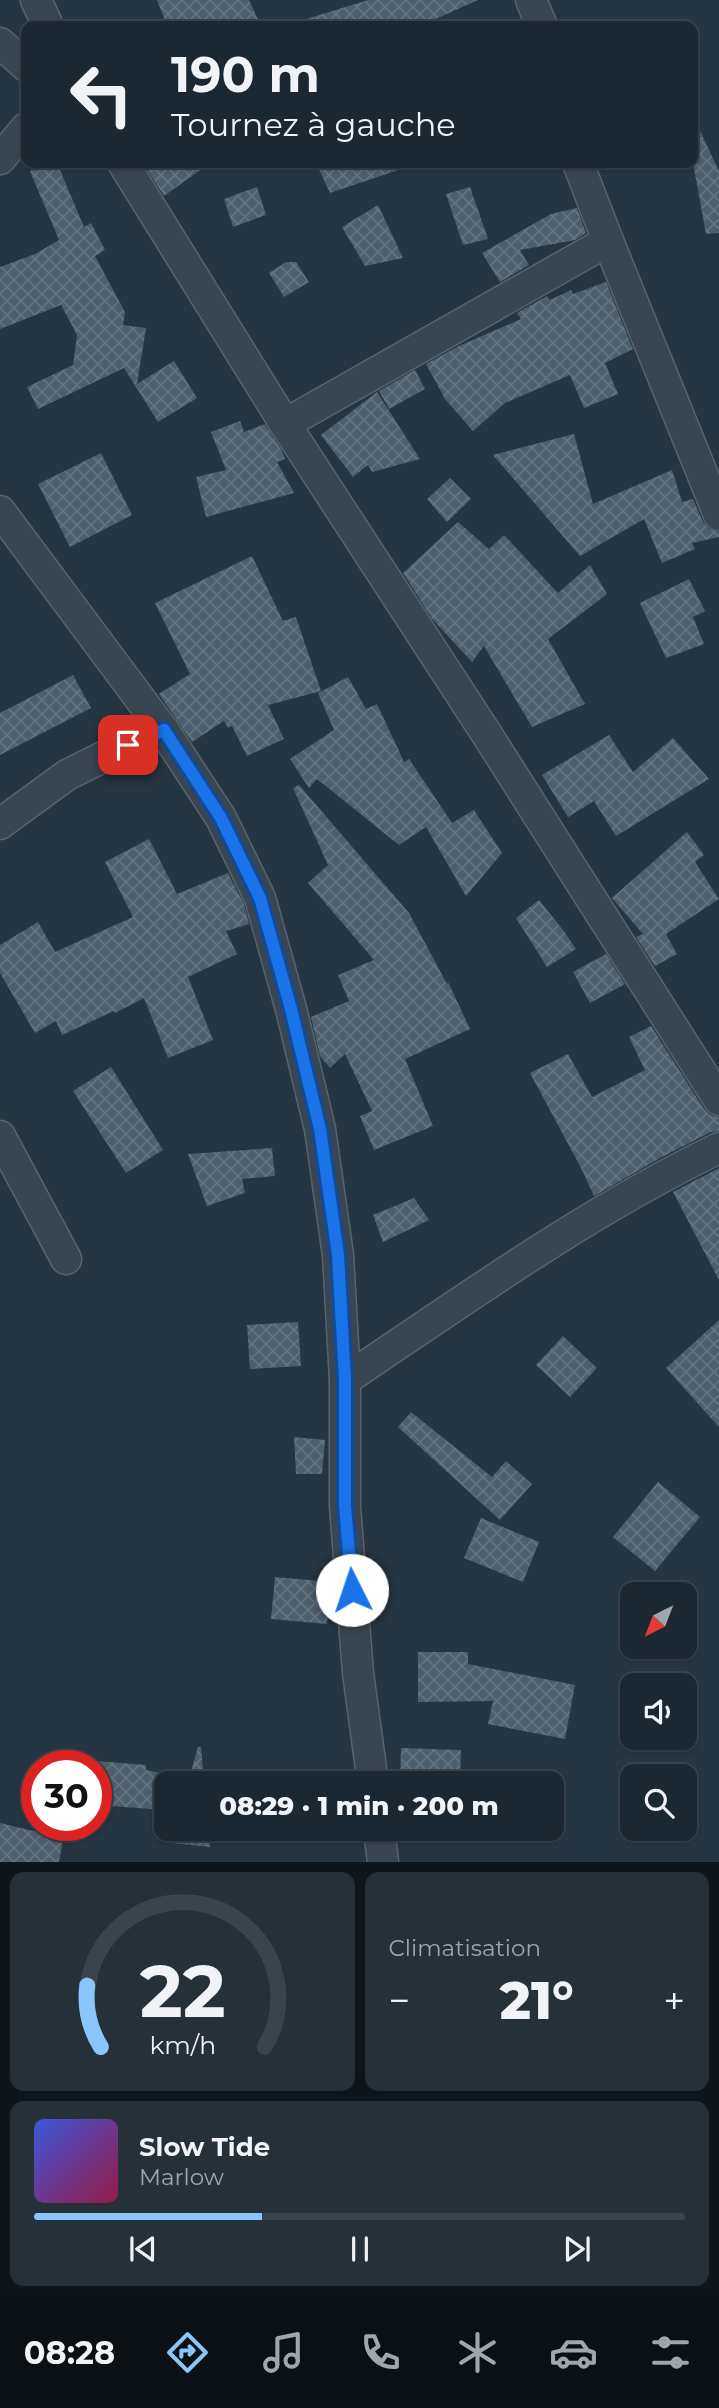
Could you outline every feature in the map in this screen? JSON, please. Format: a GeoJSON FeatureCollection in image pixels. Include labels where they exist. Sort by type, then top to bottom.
{"type":"FeatureCollection","features":[{"type":"Feature","properties":{"kind":"street"},"geometry":{"type":"LineString","coordinates":[[36,0],[46,21]]}},
{"type":"Feature","properties":{"kind":"street"},"geometry":{"type":"LineString","coordinates":[[531,0],[540,21]]}},
{"type":"Feature","properties":{"kind":"street"},"geometry":{"type":"LineString","coordinates":[[0,43],[21,62]]}},
{"type":"Feature","properties":{"kind":"street"},"geometry":{"type":"LineString","coordinates":[[0,159],[21,134]]}},
{"type":"Feature","properties":{"kind":"street"},"geometry":{"type":"LineString","coordinates":[[126,168],[285,424],[486,733],[719,1100]]}},
{"type":"Feature","properties":{"kind":"street"},"geometry":{"type":"LineString","coordinates":[[580,168],[719,515]]}},
{"type":"Feature","properties":{"kind":"street"},"geometry":{"type":"LineString","coordinates":[[285,424],[608,241]]}},
{"type":"Feature","properties":{"kind":"street"},"geometry":{"type":"LineString","coordinates":[[0,511],[164,730],[221,818],[260,898],[291,1009],[321,1142],[338,1255],[345,1380],[345,1506],[358,1673],[371,1771]]}},
{"type":"Feature","properties":{"kind":"street"},"geometry":{"type":"LineString","coordinates":[[0,824],[66,775],[164,730]]}},
{"type":"Feature","properties":{"kind":"street"},"geometry":{"type":"LineString","coordinates":[[0,1136],[66,1259]]}},
{"type":"Feature","properties":{"kind":"street"},"geometry":{"type":"LineString","coordinates":[[345,1380],[568,1231],[638,1190],[719,1148]]}},
{"type":"Feature","properties":{"kind":"street"},"geometry":{"type":"LineString","coordinates":[[380,1841],[383,1862]]}},
{"type":"Feature","properties":{"kind":"building"},"geometry":{"type":"Polygon","coordinates":[[[157,0],[249,0],[259,21],[165,21],[157,0]]]}},
{"type":"Feature","properties":{"kind":"building"},"geometry":{"type":"Polygon","coordinates":[[[368,0],[478,0],[431,21],[303,20],[368,0]]]}},
{"type":"Feature","properties":{"kind":"building"},"geometry":{"type":"Polygon","coordinates":[[[698,127],[719,171],[719,233],[706,234],[694,168],[698,168],[698,127]]]}},
{"type":"Feature","properties":{"kind":"building"},"geometry":{"type":"Polygon","coordinates":[[[38,168],[59,168],[84,227],[91,223],[105,250],[95,256],[125,312],[123,325],[146,328],[137,384],[174,361],[197,398],[158,422],[124,368],[38,409],[27,387],[73,365],[77,335],[61,305],[0,329],[0,267],[35,254],[59,240],[30,171],[38,168]]]}},
{"type":"Feature","properties":{"kind":"building"},"geometry":{"type":"Polygon","coordinates":[[[146,168],[203,168],[164,196],[146,168]]]}},
{"type":"Feature","properties":{"kind":"building"},"geometry":{"type":"Polygon","coordinates":[[[318,168],[404,168],[330,193],[318,168]]]}},
{"type":"Feature","properties":{"kind":"building"},"geometry":{"type":"Polygon","coordinates":[[[257,187],[266,215],[233,227],[224,199],[257,187]]]}},
{"type":"Feature","properties":{"kind":"building"},"geometry":{"type":"Polygon","coordinates":[[[470,187],[488,239],[463,245],[446,194],[470,187]]]}},
{"type":"Feature","properties":{"kind":"building"},"geometry":{"type":"Polygon","coordinates":[[[378,205],[403,258],[365,266],[342,227],[378,205]]]}},
{"type":"Feature","properties":{"kind":"building"},"geometry":{"type":"Polygon","coordinates":[[[577,208],[586,233],[575,240],[520,250],[529,265],[500,282],[482,253],[551,214],[577,208]]]}},
{"type":"Feature","properties":{"kind":"building"},"geometry":{"type":"Polygon","coordinates":[[[286,262],[296,262],[309,282],[284,297],[269,273],[286,262]]]}},
{"type":"Feature","properties":{"kind":"building"},"geometry":{"type":"Polygon","coordinates":[[[606,282],[633,349],[605,363],[618,394],[584,408],[570,375],[505,403],[473,431],[445,399],[426,364],[459,346],[521,319],[517,313],[547,296],[550,300],[571,290],[573,294],[606,282]]]}},
{"type":"Feature","properties":{"kind":"building"},"geometry":{"type":"Polygon","coordinates":[[[415,370],[425,389],[389,409],[379,391],[415,370]]]}},
{"type":"Feature","properties":{"kind":"building"},"geometry":{"type":"Polygon","coordinates":[[[377,392],[420,459],[372,472],[368,465],[353,477],[321,435],[377,392]]]}},
{"type":"Feature","properties":{"kind":"building"},"geometry":{"type":"Polygon","coordinates":[[[240,421],[244,432],[265,424],[282,451],[285,459],[277,462],[294,493],[206,517],[196,477],[226,470],[211,432],[240,421]]]}},
{"type":"Feature","properties":{"kind":"building"},"geometry":{"type":"Polygon","coordinates":[[[574,434],[593,504],[672,470],[682,502],[693,499],[703,522],[709,529],[719,532],[719,537],[692,543],[695,549],[662,563],[644,519],[580,556],[493,455],[574,434]]]}},
{"type":"Feature","properties":{"kind":"building"},"geometry":{"type":"Polygon","coordinates":[[[101,453],[132,515],[70,547],[38,484],[101,453]]]}},
{"type":"Feature","properties":{"kind":"building"},"geometry":{"type":"Polygon","coordinates":[[[450,478],[471,499],[447,522],[427,499],[450,478]]]}},
{"type":"Feature","properties":{"kind":"building"},"geometry":{"type":"Polygon","coordinates":[[[458,522],[489,549],[504,535],[558,593],[590,565],[607,594],[548,639],[585,704],[532,727],[484,646],[472,662],[433,620],[403,573],[458,522]]]}},
{"type":"Feature","properties":{"kind":"building"},"geometry":{"type":"Polygon","coordinates":[[[252,556],[283,621],[296,617],[321,691],[268,705],[284,739],[247,756],[232,726],[228,728],[224,721],[192,742],[159,694],[190,674],[155,603],[252,556]]]}},
{"type":"Feature","properties":{"kind":"building"},"geometry":{"type":"Polygon","coordinates":[[[689,579],[705,611],[693,617],[704,644],[666,658],[640,603],[689,579]]]}},
{"type":"Feature","properties":{"kind":"building"},"geometry":{"type":"Polygon","coordinates":[[[73,675],[91,708],[0,755],[0,713],[73,675]]]}},
{"type":"Feature","properties":{"kind":"building"},"geometry":{"type":"Polygon","coordinates":[[[348,677],[366,709],[377,704],[404,762],[409,759],[452,823],[474,810],[502,853],[466,896],[426,827],[399,845],[317,779],[309,788],[290,759],[334,730],[318,693],[348,677]]]}},
{"type":"Feature","properties":{"kind":"building"},"geometry":{"type":"Polygon","coordinates":[[[609,735],[633,772],[673,738],[709,779],[616,836],[594,801],[568,817],[542,775],[609,735]]]}},
{"type":"Feature","properties":{"kind":"building"},"geometry":{"type":"Polygon","coordinates":[[[299,785],[409,913],[447,984],[448,982],[470,1029],[405,1059],[433,1126],[374,1150],[360,1116],[372,1111],[345,1054],[330,1068],[320,1056],[311,1017],[349,1001],[338,975],[374,960],[308,883],[328,865],[293,788],[299,785]]]}},
{"type":"Feature","properties":{"kind":"building"},"geometry":{"type":"Polygon","coordinates":[[[687,832],[704,855],[695,862],[719,899],[666,934],[677,954],[655,966],[636,937],[643,934],[612,898],[687,832]]]}},
{"type":"Feature","properties":{"kind":"building"},"geometry":{"type":"Polygon","coordinates":[[[149,839],[177,894],[228,873],[244,904],[249,924],[226,931],[237,954],[188,977],[213,1040],[168,1058],[144,998],[62,1035],[56,1021],[35,1033],[0,973],[0,945],[38,922],[55,952],[133,917],[105,862],[149,839]]]}},
{"type":"Feature","properties":{"kind":"building"},"geometry":{"type":"Polygon","coordinates":[[[539,900],[576,949],[547,967],[516,918],[539,900]]]}},
{"type":"Feature","properties":{"kind":"building"},"geometry":{"type":"Polygon","coordinates":[[[606,954],[625,984],[590,1003],[573,972],[606,954]]]}},
{"type":"Feature","properties":{"kind":"building"},"geometry":{"type":"Polygon","coordinates":[[[651,1026],[704,1109],[710,1115],[719,1117],[719,1131],[711,1132],[662,1157],[594,1196],[530,1073],[568,1054],[592,1097],[645,1070],[629,1037],[651,1026]]]}},
{"type":"Feature","properties":{"kind":"building"},"geometry":{"type":"Polygon","coordinates":[[[111,1067],[163,1150],[126,1173],[73,1091],[111,1067]]]}},
{"type":"Feature","properties":{"kind":"building"},"geometry":{"type":"Polygon","coordinates":[[[272,1148],[275,1176],[242,1179],[245,1193],[207,1206],[188,1154],[272,1148]]]}},
{"type":"Feature","properties":{"kind":"building"},"geometry":{"type":"Polygon","coordinates":[[[719,1168],[719,1280],[673,1192],[719,1168]]]}},
{"type":"Feature","properties":{"kind":"building"},"geometry":{"type":"Polygon","coordinates":[[[414,1198],[429,1220],[383,1242],[373,1215],[414,1198]]]}},
{"type":"Feature","properties":{"kind":"building"},"geometry":{"type":"Polygon","coordinates":[[[719,1320],[719,1427],[666,1368],[719,1320]]]}},
{"type":"Feature","properties":{"kind":"building"},"geometry":{"type":"Polygon","coordinates":[[[298,1322],[301,1366],[250,1369],[247,1325],[298,1322]]]}},
{"type":"Feature","properties":{"kind":"building"},"geometry":{"type":"Polygon","coordinates":[[[563,1336],[597,1368],[570,1397],[536,1365],[563,1336]]]}},
{"type":"Feature","properties":{"kind":"building"},"geometry":{"type":"Polygon","coordinates":[[[411,1412],[492,1477],[506,1461],[532,1484],[500,1520],[398,1427],[411,1412]]]}},
{"type":"Feature","properties":{"kind":"building"},"geometry":{"type":"Polygon","coordinates":[[[294,1437],[325,1440],[322,1474],[296,1474],[294,1437]]]}},
{"type":"Feature","properties":{"kind":"building"},"geometry":{"type":"Polygon","coordinates":[[[658,1482],[700,1517],[655,1571],[613,1537],[658,1482]]]}},
{"type":"Feature","properties":{"kind":"building"},"geometry":{"type":"Polygon","coordinates":[[[481,1518],[539,1542],[523,1582],[464,1558],[481,1518]]]}},
{"type":"Feature","properties":{"kind":"building"},"geometry":{"type":"Polygon","coordinates":[[[275,1577],[331,1582],[327,1624],[271,1619],[275,1577]]]}},
{"type":"Feature","properties":{"kind":"building"},"geometry":{"type":"Polygon","coordinates":[[[418,1652],[468,1652],[468,1664],[575,1685],[565,1739],[488,1724],[493,1701],[418,1702],[418,1652]]]}},
{"type":"Feature","properties":{"kind":"building"},"geometry":{"type":"Polygon","coordinates":[[[198,1747],[201,1747],[203,1771],[191,1771],[198,1747]]]}},
{"type":"Feature","properties":{"kind":"building"},"geometry":{"type":"Polygon","coordinates":[[[401,1748],[461,1750],[460,1771],[400,1771],[401,1748]]]}},
{"type":"Feature","properties":{"kind":"building"},"geometry":{"type":"Polygon","coordinates":[[[112,1762],[146,1765],[146,1770],[154,1772],[154,1809],[112,1806],[112,1762]]]}},
{"type":"Feature","properties":{"kind":"building"},"geometry":{"type":"Polygon","coordinates":[[[0,1823],[21,1828],[21,1841],[62,1841],[59,1862],[0,1862],[0,1823]]]}},
{"type":"Feature","properties":{"kind":"building"},"geometry":{"type":"Polygon","coordinates":[[[209,1841],[210,1847],[172,1843],[209,1841]]]}},
{"type":"Feature","properties":{"kind":"route"},"geometry":{"type":"LineString","coordinates":[[128,745],[164,730],[221,818],[260,898],[291,1009],[320,1129],[338,1255],[345,1380],[345,1506],[352,1590]]}}]}
